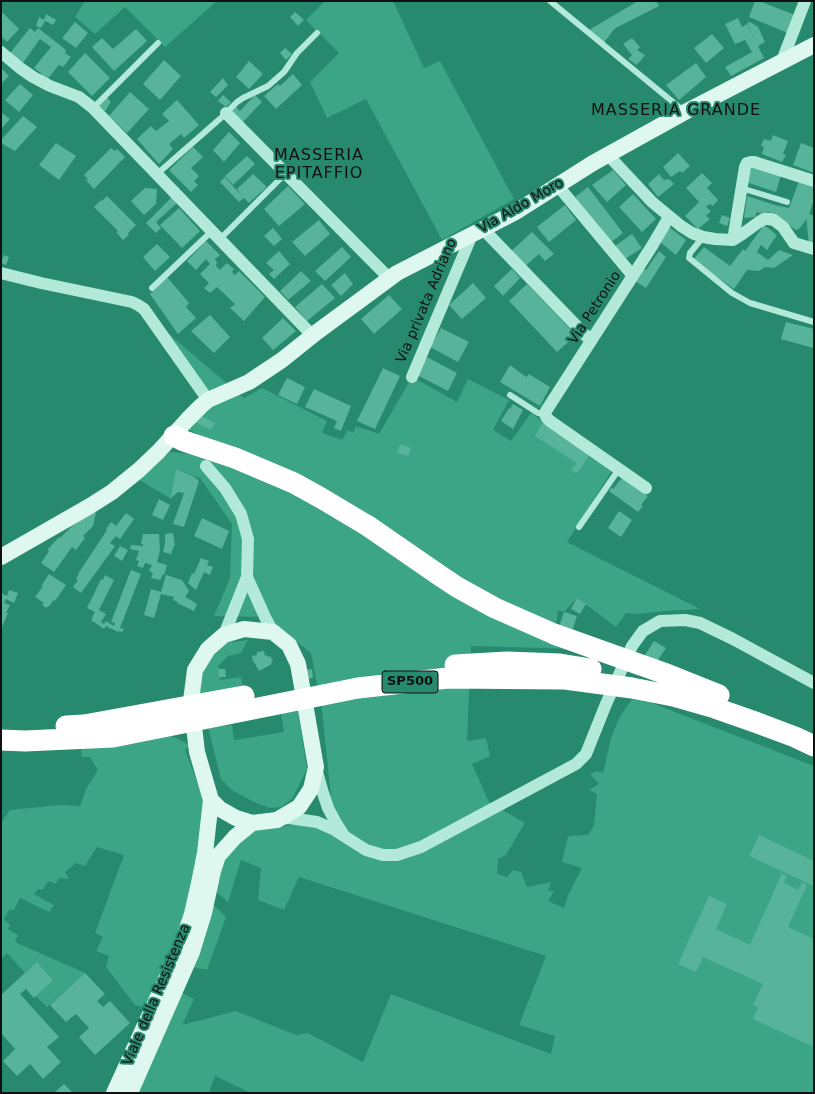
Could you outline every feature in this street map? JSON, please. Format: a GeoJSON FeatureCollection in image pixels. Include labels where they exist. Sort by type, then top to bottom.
{"type":"FeatureCollection","features":[{"type":"Feature","properties":{"kind":"highway"},"geometry":{"type":"LineString","coordinates":[[174,436],[184,441],[235,458],[294,483],[368,526],[457,587],[494,608],[554,634],[669,675],[719,695]]}},
{"type":"Feature","properties":{"kind":"highway","name":"SP500"},"geometry":{"type":"LineString","coordinates":[[1,726],[25,728],[84,725],[358,675],[413,668],[507,662],[560,664],[656,680],[719,695],[814,732]]}},
{"type":"Feature","properties":{"kind":"highway","name":"SP500"},"geometry":{"type":"LineString","coordinates":[[1,740],[25,741],[114,737],[366,687],[448,678],[566,679],[632,688],[673,696],[714,708],[795,737],[814,746]]}},
{"type":"Feature","properties":{"kind":"street"},"geometry":{"type":"LineString","coordinates":[[782,61],[805,1]]}},
{"type":"Feature","properties":{"kind":"street","name":"Via Aldo Moro"},"geometry":{"type":"LineString","coordinates":[[1,557],[112,492],[139,470],[208,400],[249,382],[282,360],[397,274],[514,213],[593,163],[814,45]]}},
{"type":"Feature","properties":{"kind":"street"},"geometry":{"type":"LineString","coordinates":[[1,52],[33,77],[50,86],[80,97],[93,108],[313,336]]}},
{"type":"Feature","properties":{"kind":"street"},"geometry":{"type":"LineString","coordinates":[[224,115],[390,279]]}},
{"type":"Feature","properties":{"kind":"street"},"geometry":{"type":"LineString","coordinates":[[608,155],[652,202],[669,217],[692,233],[703,237],[721,240],[734,240],[759,222],[764,219],[769,219],[774,220],[783,227],[794,243],[814,249]]}},
{"type":"Feature","properties":{"kind":"street"},"geometry":{"type":"LineString","coordinates":[[734,240],[741,188],[747,163],[754,162],[814,181]]}},
{"type":"Feature","properties":{"kind":"street"},"geometry":{"type":"LineString","coordinates":[[558,186],[633,276]]}},
{"type":"Feature","properties":{"kind":"street","name":"Via Petronio"},"geometry":{"type":"LineString","coordinates":[[545,414],[669,217]]}},
{"type":"Feature","properties":{"kind":"street"},"geometry":{"type":"LineString","coordinates":[[476,233],[591,341]]}},
{"type":"Feature","properties":{"kind":"street","name":"Via privata Adriano"},"geometry":{"type":"LineString","coordinates":[[412,377],[469,242],[476,233]]}},
{"type":"Feature","properties":{"kind":"street"},"geometry":{"type":"LineString","coordinates":[[1,273],[132,302],[138,305],[144,309],[208,400]]}},
{"type":"Feature","properties":{"kind":"street"},"geometry":{"type":"LineString","coordinates":[[545,414],[546,418],[550,421],[646,488]]}},
{"type":"Feature","properties":{"kind":"street"},"geometry":{"type":"LineString","coordinates":[[206,466],[225,488],[241,514],[248,539],[247,577],[224,635]]}},
{"type":"Feature","properties":{"kind":"street"},"geometry":{"type":"LineString","coordinates":[[247,577],[273,632],[289,645],[298,664],[316,767],[323,793],[336,824],[346,838]]}},
{"type":"Feature","properties":{"kind":"street"},"geometry":{"type":"LineString","coordinates":[[211,800],[220,809],[236,818],[252,823],[289,818],[317,822],[333,829],[366,850],[383,855],[397,855],[421,847],[576,764],[586,754],[632,646],[643,632],[660,621],[684,620],[700,623],[733,639],[814,683]]}},
{"type":"Feature","properties":{"kind":"street","name":"Viale della Resistenza"},"geometry":{"type":"LineString","coordinates":[[114,1093],[181,946],[192,914],[205,853],[211,800],[197,752],[191,701],[195,670],[208,649],[224,635],[244,629],[273,632]]}},
{"type":"Feature","properties":{"kind":"street"},"geometry":{"type":"LineString","coordinates":[[277,820],[299,807],[311,789],[316,767]]}},
{"type":"Feature","properties":{"kind":"street","name":"Viale della Resistenza"},"geometry":{"type":"LineString","coordinates":[[130,1093],[192,952],[204,913],[213,871],[218,856],[235,837],[252,823]]}},
{"type":"Feature","properties":{"kind":"lane"},"geometry":{"type":"LineString","coordinates":[[550,1],[686,112]]}},
{"type":"Feature","properties":{"kind":"lane"},"geometry":{"type":"LineString","coordinates":[[157,174],[237,102],[268,86],[284,72],[297,53],[317,33]]}},
{"type":"Feature","properties":{"kind":"lane"},"geometry":{"type":"LineString","coordinates":[[93,108],[158,43]]}},
{"type":"Feature","properties":{"kind":"lane"},"geometry":{"type":"LineString","coordinates":[[152,288],[216,235],[283,176]]}},
{"type":"Feature","properties":{"kind":"lane"},"geometry":{"type":"LineString","coordinates":[[741,188],[787,202]]}},
{"type":"Feature","properties":{"kind":"lane"},"geometry":{"type":"LineString","coordinates":[[703,237],[690,253],[689,258],[732,293],[750,303],[814,322]]}},
{"type":"Feature","properties":{"kind":"lane"},"geometry":{"type":"LineString","coordinates":[[510,395],[538,413],[545,414]]}},
{"type":"Feature","properties":{"kind":"lane"},"geometry":{"type":"LineString","coordinates":[[579,527],[619,469]]}},
{"type":"Feature","properties":{"kind":"green space"},"geometry":{"type":"Polygon","coordinates":[[[85,1],[217,1],[165,47],[125,7],[95,34],[75,17],[85,1]]]}},
{"type":"Feature","properties":{"kind":"green space"},"geometry":{"type":"Polygon","coordinates":[[[325,1],[393,1],[424,68],[440,61],[514,199],[442,240],[366,99],[327,118],[310,82],[339,53],[306,20],[325,1]]]}},
{"type":"Feature","properties":{"kind":"green space"},"geometry":{"type":"Polygon","coordinates":[[[163,329],[244,398],[262,388],[327,421],[322,433],[342,440],[348,430],[353,433],[356,426],[379,434],[412,377],[457,402],[468,379],[509,400],[493,430],[511,441],[531,413],[615,466],[567,542],[700,609],[637,614],[626,613],[616,627],[577,598],[564,612],[558,610],[556,625],[582,649],[471,646],[467,741],[486,738],[490,756],[472,764],[489,802],[525,823],[506,855],[498,859],[497,874],[507,877],[513,870],[521,872],[527,887],[551,882],[548,891],[554,891],[548,901],[564,908],[568,895],[582,868],[562,862],[568,836],[588,835],[594,825],[597,794],[589,790],[599,784],[590,774],[597,771],[603,773],[611,738],[619,718],[634,696],[814,766],[814,1093],[251,1093],[215,1076],[209,1093],[137,1093],[182,993],[194,999],[182,1025],[236,1011],[296,1035],[308,1033],[363,1062],[391,994],[551,1054],[555,1036],[519,1025],[546,956],[299,877],[284,910],[258,900],[261,868],[241,860],[228,902],[215,891],[221,861],[252,830],[301,824],[321,828],[359,853],[333,817],[322,710],[311,653],[265,617],[214,616],[230,578],[232,524],[200,478],[176,469],[170,498],[139,480],[170,452],[221,457],[223,446],[187,429],[207,407],[163,329]]]}},
{"type":"Feature","properties":{"kind":"green space"},"geometry":{"type":"Polygon","coordinates":[[[248,640],[241,653],[228,656],[218,666],[221,677],[219,680],[241,677],[244,690],[196,700],[197,679],[207,657],[224,643],[248,640]]]}},
{"type":"Feature","properties":{"kind":"green space"},"geometry":{"type":"Polygon","coordinates":[[[298,711],[307,769],[292,799],[281,807],[270,808],[258,804],[233,791],[221,779],[208,727],[232,725],[234,740],[284,732],[281,713],[298,711]]]}},
{"type":"Feature","properties":{"kind":"green space"},"geometry":{"type":"Polygon","coordinates":[[[170,735],[190,745],[185,750],[204,800],[194,892],[152,998],[142,1007],[135,1005],[106,967],[109,956],[96,951],[103,937],[95,933],[124,855],[97,847],[85,866],[76,863],[65,872],[69,879],[59,878],[56,884],[49,881],[42,890],[38,889],[34,894],[54,905],[49,912],[20,898],[14,910],[9,910],[4,919],[10,925],[8,929],[18,935],[15,942],[85,973],[47,1007],[36,996],[53,980],[37,962],[25,973],[7,953],[2,958],[1,957],[1,823],[10,810],[59,805],[80,806],[86,789],[98,770],[90,757],[82,757],[81,747],[170,735]]]}},
{"type":"Feature","properties":{"kind":"green space"},"geometry":{"type":"Polygon","coordinates":[[[213,904],[226,917],[207,970],[193,967],[213,904]]]}},
{"type":"Feature","properties":{"kind":"building"},"geometry":{"type":"Polygon","coordinates":[[[638,1],[656,1],[659,6],[614,29],[604,43],[589,30],[638,1]]]}},
{"type":"Feature","properties":{"kind":"building"},"geometry":{"type":"Polygon","coordinates":[[[755,1],[759,1],[795,15],[788,33],[749,17],[755,1]]]}},
{"type":"Feature","properties":{"kind":"building"},"geometry":{"type":"Polygon","coordinates":[[[1,11],[19,29],[7,42],[1,36],[1,11]]]}},
{"type":"Feature","properties":{"kind":"building"},"geometry":{"type":"Polygon","coordinates":[[[295,12],[304,20],[298,26],[290,17],[295,12]]]}},
{"type":"Feature","properties":{"kind":"building"},"geometry":{"type":"Polygon","coordinates":[[[46,14],[56,20],[53,25],[45,21],[41,28],[36,26],[39,17],[44,20],[46,14]]]}},
{"type":"Feature","properties":{"kind":"building"},"geometry":{"type":"Polygon","coordinates":[[[738,18],[742,27],[747,24],[756,42],[747,23],[750,22],[758,27],[765,42],[758,46],[764,58],[731,76],[725,67],[752,52],[745,40],[735,44],[725,24],[738,18]]]}},
{"type":"Feature","properties":{"kind":"building"},"geometry":{"type":"Polygon","coordinates":[[[75,22],[88,33],[76,48],[62,38],[75,22]]]}},
{"type":"Feature","properties":{"kind":"building"},"geometry":{"type":"Polygon","coordinates":[[[30,28],[35,32],[38,28],[66,50],[65,53],[71,57],[63,67],[59,65],[46,81],[41,77],[42,74],[34,68],[51,47],[40,39],[20,67],[10,53],[30,28]]]}},
{"type":"Feature","properties":{"kind":"building"},"geometry":{"type":"Polygon","coordinates":[[[136,29],[147,41],[114,71],[92,47],[102,38],[113,49],[136,29]]]}},
{"type":"Feature","properties":{"kind":"building"},"geometry":{"type":"Polygon","coordinates":[[[712,34],[724,48],[706,63],[694,48],[712,34]]]}},
{"type":"Feature","properties":{"kind":"building"},"geometry":{"type":"Polygon","coordinates":[[[632,38],[640,47],[637,50],[645,55],[637,65],[628,59],[632,55],[623,44],[632,38]]]}},
{"type":"Feature","properties":{"kind":"building"},"geometry":{"type":"Polygon","coordinates":[[[285,48],[292,54],[286,60],[280,53],[285,48]]]}},
{"type":"Feature","properties":{"kind":"building"},"geometry":{"type":"Polygon","coordinates":[[[85,53],[110,78],[92,96],[68,72],[85,53]]]}},
{"type":"Feature","properties":{"kind":"building"},"geometry":{"type":"Polygon","coordinates":[[[164,60],[181,76],[160,100],[143,84],[164,60]]]}},
{"type":"Feature","properties":{"kind":"building"},"geometry":{"type":"Polygon","coordinates":[[[249,61],[263,74],[249,89],[236,77],[249,61]]]}},
{"type":"Feature","properties":{"kind":"building"},"geometry":{"type":"Polygon","coordinates":[[[696,63],[706,77],[679,100],[666,85],[696,63]]]}},
{"type":"Feature","properties":{"kind":"building"},"geometry":{"type":"Polygon","coordinates":[[[1,68],[9,76],[1,84],[1,68]]]}},
{"type":"Feature","properties":{"kind":"building"},"geometry":{"type":"Polygon","coordinates":[[[293,74],[302,85],[276,109],[264,96],[278,84],[280,86],[293,74]]]}},
{"type":"Feature","properties":{"kind":"building"},"geometry":{"type":"Polygon","coordinates":[[[223,78],[228,85],[216,97],[210,92],[223,78]]]}},
{"type":"Feature","properties":{"kind":"building"},"geometry":{"type":"Polygon","coordinates":[[[20,84],[33,95],[19,112],[5,100],[20,84]]]}},
{"type":"Feature","properties":{"kind":"building"},"geometry":{"type":"Polygon","coordinates":[[[130,92],[149,109],[127,133],[109,116],[130,92]]]}},
{"type":"Feature","properties":{"kind":"building"},"geometry":{"type":"Polygon","coordinates":[[[223,95],[231,102],[226,107],[218,101],[223,95]]]}},
{"type":"Feature","properties":{"kind":"building"},"geometry":{"type":"Polygon","coordinates":[[[255,95],[262,102],[242,123],[230,111],[235,106],[240,111],[255,95]]]}},
{"type":"Feature","properties":{"kind":"building"},"geometry":{"type":"Polygon","coordinates":[[[107,97],[111,102],[105,111],[98,106],[107,97]]]}},
{"type":"Feature","properties":{"kind":"building"},"geometry":{"type":"Polygon","coordinates":[[[177,100],[199,125],[184,138],[181,134],[169,144],[173,149],[159,164],[137,139],[151,126],[156,131],[169,121],[162,114],[177,100]]]}},
{"type":"Feature","properties":{"kind":"building"},"geometry":{"type":"Polygon","coordinates":[[[1,112],[10,119],[1,129],[1,112]]]}},
{"type":"Feature","properties":{"kind":"building"},"geometry":{"type":"Polygon","coordinates":[[[23,116],[37,127],[15,151],[1,143],[1,140],[23,116]]]}},
{"type":"Feature","properties":{"kind":"building"},"geometry":{"type":"Polygon","coordinates":[[[229,132],[240,143],[224,162],[213,150],[229,132]]]}},
{"type":"Feature","properties":{"kind":"building"},"geometry":{"type":"Polygon","coordinates":[[[773,135],[788,141],[783,154],[786,155],[782,162],[762,154],[764,147],[761,146],[764,139],[771,141],[773,135]]]}},
{"type":"Feature","properties":{"kind":"building"},"geometry":{"type":"Polygon","coordinates":[[[56,143],[76,156],[59,180],[39,165],[56,143]]]}},
{"type":"Feature","properties":{"kind":"building"},"geometry":{"type":"Polygon","coordinates":[[[801,143],[814,148],[814,173],[793,165],[801,143]]]}},
{"type":"Feature","properties":{"kind":"building"},"geometry":{"type":"Polygon","coordinates":[[[193,147],[203,157],[191,168],[199,176],[194,181],[198,185],[191,192],[169,170],[193,147]]]}},
{"type":"Feature","properties":{"kind":"building"},"geometry":{"type":"Polygon","coordinates":[[[111,148],[115,151],[117,149],[125,157],[94,189],[86,180],[88,179],[84,175],[111,148]]]}},
{"type":"Feature","properties":{"kind":"building"},"geometry":{"type":"Polygon","coordinates":[[[678,153],[690,166],[682,173],[680,171],[671,177],[663,167],[678,153]]]}},
{"type":"Feature","properties":{"kind":"building"},"geometry":{"type":"Polygon","coordinates":[[[247,156],[255,164],[233,185],[225,176],[247,156]]]}},
{"type":"Feature","properties":{"kind":"building"},"geometry":{"type":"Polygon","coordinates":[[[752,166],[781,175],[776,192],[746,182],[752,166]]]}},
{"type":"Feature","properties":{"kind":"building"},"geometry":{"type":"Polygon","coordinates":[[[613,170],[626,185],[607,202],[592,185],[613,170]]]}},
{"type":"Feature","properties":{"kind":"building"},"geometry":{"type":"Polygon","coordinates":[[[702,173],[712,183],[707,188],[718,200],[713,206],[710,204],[706,207],[711,211],[706,216],[710,219],[698,229],[685,216],[699,202],[686,188],[702,173]]]}},
{"type":"Feature","properties":{"kind":"building"},"geometry":{"type":"Polygon","coordinates":[[[253,174],[267,187],[249,203],[244,198],[239,202],[220,182],[225,177],[241,195],[237,189],[253,174]]]}},
{"type":"Feature","properties":{"kind":"building"},"geometry":{"type":"Polygon","coordinates":[[[659,174],[664,180],[669,179],[674,184],[658,197],[648,184],[659,174]]]}},
{"type":"Feature","properties":{"kind":"building"},"geometry":{"type":"Polygon","coordinates":[[[799,181],[814,186],[814,200],[809,214],[814,216],[814,241],[809,245],[806,215],[806,220],[799,229],[796,230],[769,212],[764,214],[757,212],[755,217],[744,218],[747,196],[789,208],[799,181]]]}},
{"type":"Feature","properties":{"kind":"building"},"geometry":{"type":"Polygon","coordinates":[[[288,186],[305,204],[279,226],[264,209],[288,186]]]}},
{"type":"Feature","properties":{"kind":"building"},"geometry":{"type":"Polygon","coordinates":[[[588,187],[623,233],[610,243],[575,197],[588,187]]]}},
{"type":"Feature","properties":{"kind":"building"},"geometry":{"type":"Polygon","coordinates":[[[145,188],[157,189],[156,204],[144,215],[131,201],[145,188]]]}},
{"type":"Feature","properties":{"kind":"building"},"geometry":{"type":"Polygon","coordinates":[[[633,194],[656,219],[642,232],[619,207],[633,194]]]}},
{"type":"Feature","properties":{"kind":"building"},"geometry":{"type":"Polygon","coordinates":[[[107,196],[136,225],[128,233],[129,235],[123,240],[116,232],[118,231],[94,207],[107,196]]]}},
{"type":"Feature","properties":{"kind":"building"},"geometry":{"type":"Polygon","coordinates":[[[173,196],[178,202],[156,222],[161,228],[156,233],[146,223],[173,196]]]}},
{"type":"Feature","properties":{"kind":"building"},"geometry":{"type":"Polygon","coordinates":[[[565,205],[576,220],[549,242],[537,227],[565,205]]]}},
{"type":"Feature","properties":{"kind":"building"},"geometry":{"type":"Polygon","coordinates":[[[179,208],[200,231],[182,248],[160,225],[179,208]]]}},
{"type":"Feature","properties":{"kind":"building"},"geometry":{"type":"Polygon","coordinates":[[[722,215],[730,218],[727,226],[719,223],[722,215]]]}},
{"type":"Feature","properties":{"kind":"building"},"geometry":{"type":"Polygon","coordinates":[[[319,220],[330,234],[305,256],[292,242],[319,220]]]}},
{"type":"Feature","properties":{"kind":"building"},"geometry":{"type":"Polygon","coordinates":[[[764,225],[777,235],[767,250],[761,245],[757,252],[768,260],[779,250],[793,255],[774,268],[765,267],[759,271],[747,270],[734,289],[693,260],[704,247],[730,266],[743,249],[745,251],[764,225]]]}},
{"type":"Feature","properties":{"kind":"building"},"geometry":{"type":"Polygon","coordinates":[[[669,227],[686,240],[676,255],[660,242],[669,227]]]}},
{"type":"Feature","properties":{"kind":"building"},"geometry":{"type":"Polygon","coordinates":[[[273,228],[282,239],[274,246],[264,236],[273,228]]]}},
{"type":"Feature","properties":{"kind":"building"},"geometry":{"type":"Polygon","coordinates":[[[532,232],[554,254],[545,261],[539,254],[522,269],[508,254],[532,232]]]}},
{"type":"Feature","properties":{"kind":"building"},"geometry":{"type":"Polygon","coordinates":[[[632,234],[642,248],[625,259],[615,246],[632,234]]]}},
{"type":"Feature","properties":{"kind":"building"},"geometry":{"type":"Polygon","coordinates":[[[206,241],[220,255],[215,259],[217,262],[216,266],[220,270],[227,263],[234,269],[232,272],[235,275],[239,271],[265,297],[244,321],[230,308],[235,304],[217,287],[210,293],[204,288],[209,283],[200,274],[210,264],[206,259],[196,270],[187,261],[206,241]]]}},
{"type":"Feature","properties":{"kind":"building"},"geometry":{"type":"Polygon","coordinates":[[[157,244],[170,257],[155,271],[143,257],[157,244]]]}},
{"type":"Feature","properties":{"kind":"building"},"geometry":{"type":"Polygon","coordinates":[[[342,247],[351,257],[325,281],[315,271],[342,247]]]}},
{"type":"Feature","properties":{"kind":"building"},"geometry":{"type":"Polygon","coordinates":[[[279,251],[290,264],[274,279],[269,274],[274,270],[266,263],[279,251]]]}},
{"type":"Feature","properties":{"kind":"building"},"geometry":{"type":"Polygon","coordinates":[[[659,251],[666,257],[646,288],[633,280],[641,268],[646,270],[659,251]]]}},
{"type":"Feature","properties":{"kind":"building"},"geometry":{"type":"Polygon","coordinates":[[[4,255],[9,257],[6,265],[1,263],[4,255]]]}},
{"type":"Feature","properties":{"kind":"building"},"geometry":{"type":"Polygon","coordinates":[[[512,269],[520,278],[503,296],[494,286],[512,269]]]}},
{"type":"Feature","properties":{"kind":"building"},"geometry":{"type":"Polygon","coordinates":[[[301,271],[311,281],[288,300],[280,291],[301,271]]]}},
{"type":"Feature","properties":{"kind":"building"},"geometry":{"type":"Polygon","coordinates":[[[345,273],[353,284],[341,296],[331,285],[345,273]]]}},
{"type":"Feature","properties":{"kind":"building"},"geometry":{"type":"Polygon","coordinates":[[[167,277],[189,303],[186,307],[196,318],[178,334],[150,294],[167,277]]]}},
{"type":"Feature","properties":{"kind":"building"},"geometry":{"type":"Polygon","coordinates":[[[473,283],[486,298],[462,319],[449,305],[473,283]]]}},
{"type":"Feature","properties":{"kind":"building"},"geometry":{"type":"Polygon","coordinates":[[[322,284],[335,298],[307,321],[295,307],[322,284]]]}},
{"type":"Feature","properties":{"kind":"building"},"geometry":{"type":"Polygon","coordinates":[[[527,284],[576,335],[557,352],[509,301],[527,284]]]}},
{"type":"Feature","properties":{"kind":"building"},"geometry":{"type":"Polygon","coordinates":[[[389,295],[402,309],[374,334],[361,319],[389,295]]]}},
{"type":"Feature","properties":{"kind":"building"},"geometry":{"type":"Polygon","coordinates":[[[210,315],[230,337],[214,353],[191,331],[210,315]]]}},
{"type":"Feature","properties":{"kind":"building"},"geometry":{"type":"Polygon","coordinates":[[[283,318],[296,331],[273,350],[262,338],[283,318]]]}},
{"type":"Feature","properties":{"kind":"building"},"geometry":{"type":"Polygon","coordinates":[[[786,322],[814,329],[813,348],[781,339],[786,322]]]}},
{"type":"Feature","properties":{"kind":"building"},"geometry":{"type":"Polygon","coordinates":[[[441,328],[469,342],[458,362],[430,347],[441,328]]]}},
{"type":"Feature","properties":{"kind":"building"},"geometry":{"type":"Polygon","coordinates":[[[427,357],[457,373],[448,391],[417,375],[427,357]]]}},
{"type":"Feature","properties":{"kind":"building"},"geometry":{"type":"Polygon","coordinates":[[[510,365],[526,377],[529,374],[550,387],[540,406],[500,382],[510,365]]]}},
{"type":"Feature","properties":{"kind":"building"},"geometry":{"type":"Polygon","coordinates":[[[383,368],[400,376],[375,429],[357,421],[383,368]]]}},
{"type":"Feature","properties":{"kind":"building"},"geometry":{"type":"Polygon","coordinates":[[[287,378],[305,387],[297,404],[278,395],[287,378]]]}},
{"type":"Feature","properties":{"kind":"building"},"geometry":{"type":"Polygon","coordinates":[[[314,389],[351,406],[341,431],[334,428],[337,421],[305,407],[314,389]]]}},
{"type":"Feature","properties":{"kind":"building"},"geometry":{"type":"Polygon","coordinates":[[[513,404],[523,410],[513,429],[501,421],[513,404]]]}},
{"type":"Feature","properties":{"kind":"building"},"geometry":{"type":"Polygon","coordinates":[[[199,415],[215,423],[211,430],[193,421],[199,415]]]}},
{"type":"Feature","properties":{"kind":"building"},"geometry":{"type":"Polygon","coordinates":[[[543,422],[590,453],[582,467],[576,473],[571,470],[577,463],[535,436],[543,422]]]}},
{"type":"Feature","properties":{"kind":"building"},"geometry":{"type":"Polygon","coordinates":[[[400,444],[411,448],[408,456],[397,453],[400,444]]]}},
{"type":"Feature","properties":{"kind":"building"},"geometry":{"type":"Polygon","coordinates":[[[176,469],[195,477],[199,481],[184,527],[173,524],[184,493],[178,492],[170,499],[176,469]]]}},
{"type":"Feature","properties":{"kind":"building"},"geometry":{"type":"Polygon","coordinates":[[[622,478],[648,496],[638,512],[609,491],[612,487],[613,489],[622,478]]]}},
{"type":"Feature","properties":{"kind":"building"},"geometry":{"type":"Polygon","coordinates":[[[159,499],[170,505],[163,520],[152,515],[159,499]]]}},
{"type":"Feature","properties":{"kind":"building"},"geometry":{"type":"Polygon","coordinates":[[[94,511],[96,513],[93,526],[83,536],[85,538],[76,550],[72,547],[54,572],[41,563],[49,551],[47,550],[59,537],[60,538],[88,513],[94,511]]]}},
{"type":"Feature","properties":{"kind":"building"},"geometry":{"type":"Polygon","coordinates":[[[619,511],[632,520],[621,537],[608,528],[619,511]]]}},
{"type":"Feature","properties":{"kind":"building"},"geometry":{"type":"Polygon","coordinates":[[[126,513],[134,519],[120,539],[116,536],[110,543],[115,546],[81,593],[73,587],[78,580],[76,579],[78,574],[111,522],[116,526],[126,513]]]}},
{"type":"Feature","properties":{"kind":"building"},"geometry":{"type":"Polygon","coordinates":[[[202,518],[229,531],[222,549],[194,536],[202,518]]]}},
{"type":"Feature","properties":{"kind":"building"},"geometry":{"type":"Polygon","coordinates":[[[173,533],[175,546],[171,554],[163,552],[165,534],[173,533]]]}},
{"type":"Feature","properties":{"kind":"building"},"geometry":{"type":"Polygon","coordinates":[[[143,534],[159,534],[160,551],[157,562],[167,565],[164,575],[163,574],[160,580],[151,578],[153,573],[149,571],[152,565],[145,563],[143,568],[137,566],[139,561],[136,560],[139,551],[130,549],[131,545],[143,546],[143,544],[141,544],[143,534]]]}},
{"type":"Feature","properties":{"kind":"building"},"geometry":{"type":"Polygon","coordinates":[[[120,546],[128,550],[122,561],[114,556],[120,546]]]}},
{"type":"Feature","properties":{"kind":"building"},"geometry":{"type":"Polygon","coordinates":[[[201,558],[209,561],[207,565],[213,567],[210,575],[204,572],[196,590],[188,583],[201,558]]]}},
{"type":"Feature","properties":{"kind":"building"},"geometry":{"type":"Polygon","coordinates":[[[131,570],[141,574],[120,628],[124,629],[122,632],[118,632],[106,626],[104,629],[91,620],[95,612],[87,608],[101,579],[103,580],[105,575],[114,580],[99,610],[106,614],[101,622],[104,624],[106,621],[114,626],[115,623],[111,622],[131,570]]]}},
{"type":"Feature","properties":{"kind":"building"},"geometry":{"type":"Polygon","coordinates":[[[49,574],[66,585],[55,601],[54,600],[47,608],[42,605],[44,603],[35,597],[49,574]]]}},
{"type":"Feature","properties":{"kind":"building"},"geometry":{"type":"Polygon","coordinates":[[[166,575],[182,580],[189,591],[185,597],[197,604],[194,611],[177,603],[178,602],[173,600],[174,597],[161,594],[154,618],[144,615],[151,589],[161,592],[166,575]]]}},
{"type":"Feature","properties":{"kind":"building"},"geometry":{"type":"Polygon","coordinates":[[[9,590],[18,593],[14,603],[6,599],[4,603],[10,605],[1,629],[1,593],[7,596],[9,590]]]}},
{"type":"Feature","properties":{"kind":"building"},"geometry":{"type":"Polygon","coordinates":[[[577,598],[586,604],[580,614],[571,609],[577,598]]]}},
{"type":"Feature","properties":{"kind":"building"},"geometry":{"type":"Polygon","coordinates":[[[564,612],[577,616],[572,631],[559,627],[564,612]]]}},
{"type":"Feature","properties":{"kind":"building"},"geometry":{"type":"Polygon","coordinates":[[[654,641],[666,648],[656,663],[645,655],[654,641]]]}},
{"type":"Feature","properties":{"kind":"building"},"geometry":{"type":"Polygon","coordinates":[[[264,651],[265,656],[270,656],[273,661],[271,663],[272,664],[259,671],[253,662],[252,656],[257,655],[257,652],[264,651]]]}},
{"type":"Feature","properties":{"kind":"building"},"geometry":{"type":"Polygon","coordinates":[[[218,669],[225,669],[226,677],[219,677],[218,669]]]}},
{"type":"Feature","properties":{"kind":"building"},"geometry":{"type":"Polygon","coordinates":[[[312,669],[313,678],[306,679],[305,670],[312,669]]]}},
{"type":"Feature","properties":{"kind":"building"},"geometry":{"type":"Polygon","coordinates":[[[759,835],[814,861],[814,886],[749,856],[759,835]]]}},
{"type":"Feature","properties":{"kind":"building"},"geometry":{"type":"Polygon","coordinates":[[[782,873],[787,876],[784,883],[798,890],[802,882],[807,885],[788,927],[814,939],[814,1047],[753,1019],[758,1007],[753,1005],[763,984],[703,957],[696,972],[678,964],[709,896],[727,904],[716,929],[750,945],[782,873]]]}},
{"type":"Feature","properties":{"kind":"building"},"geometry":{"type":"Polygon","coordinates":[[[37,962],[53,980],[34,998],[26,989],[20,994],[59,1037],[47,1047],[61,1062],[43,1079],[30,1064],[17,1076],[3,1061],[15,1049],[1,1033],[1,995],[37,962]]]}},
{"type":"Feature","properties":{"kind":"building"},"geometry":{"type":"Polygon","coordinates":[[[85,973],[105,994],[97,1001],[103,1007],[110,1001],[130,1023],[95,1055],[79,1037],[89,1028],[76,1014],[66,1022],[50,1005],[85,973]]]}},
{"type":"Feature","properties":{"kind":"building"},"geometry":{"type":"Polygon","coordinates":[[[64,1084],[73,1093],[54,1093],[64,1084]]]}},
{"type":"Feature","properties":{"kind":"district","name":"MASSERIA GRANDE"},"geometry":{"type":"Point","coordinates":[676,111]}},
{"type":"Feature","properties":{"kind":"district","name":"MASSERIA EPITAFFIO"},"geometry":{"type":"Point","coordinates":[319,165]}}]}
